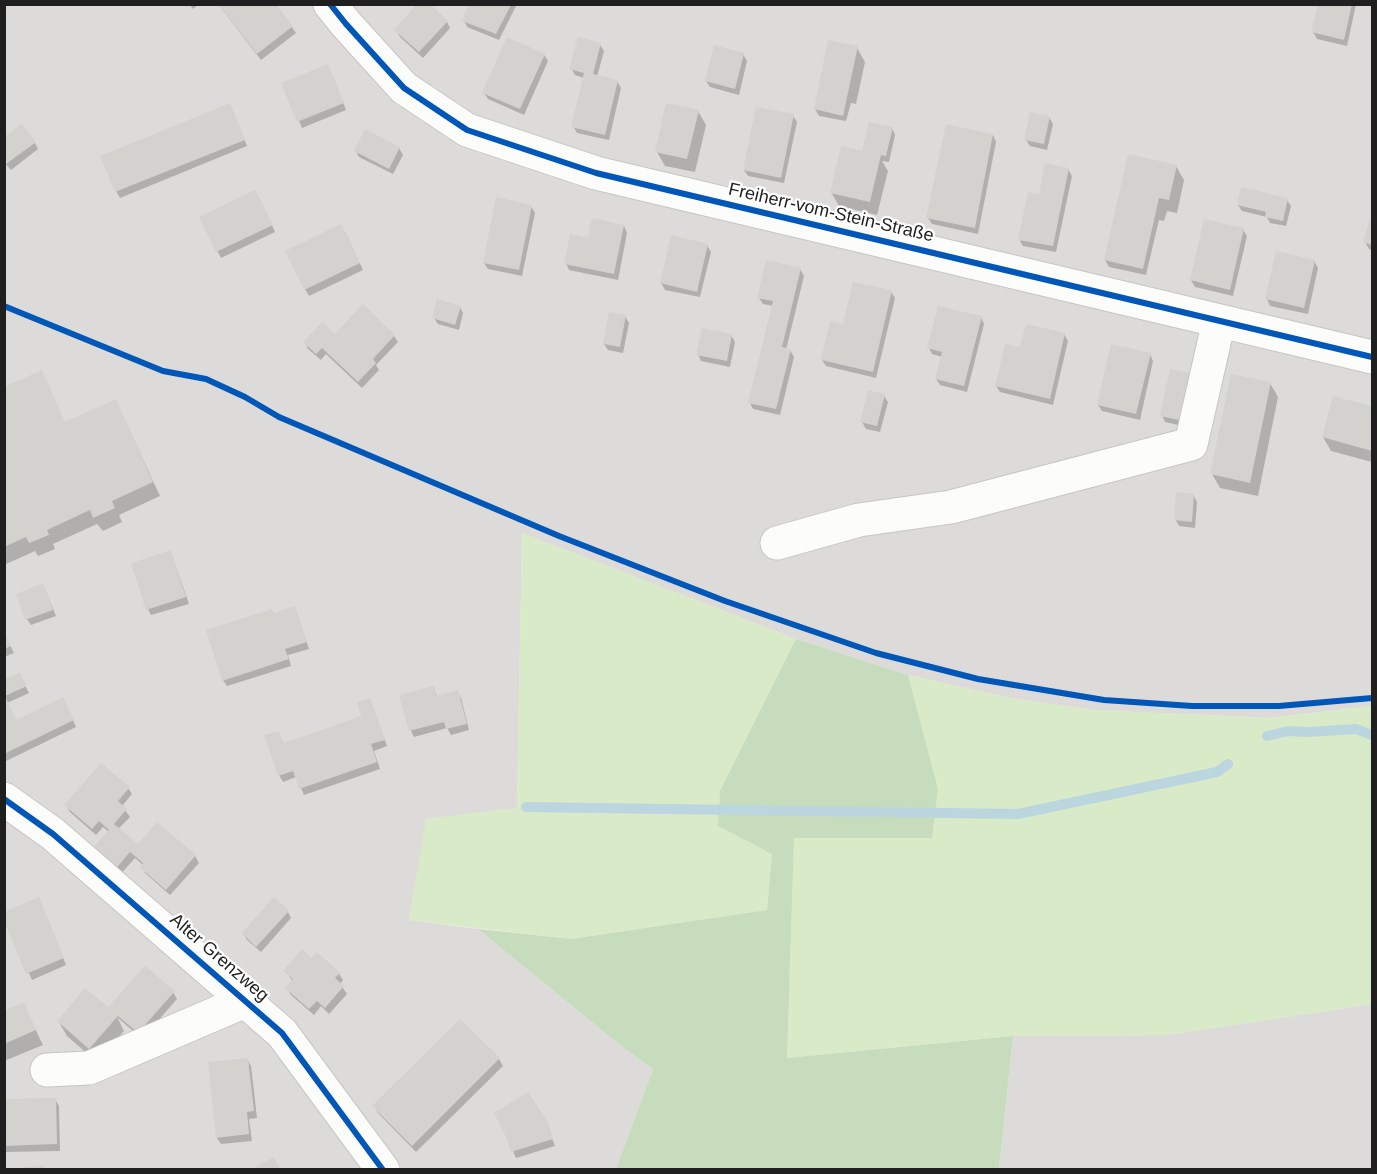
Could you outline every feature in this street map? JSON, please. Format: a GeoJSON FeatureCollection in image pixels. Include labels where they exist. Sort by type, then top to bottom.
{"type":"FeatureCollection","features":[{"type":"Feature","properties":{"kind":"street","name":"Freiherr-vom-Stein-Straße"},"geometry":{"type":"LineString","coordinates":[[330,4],[404,88],[467,130],[596,172],[1372,357]]}},
{"type":"Feature","properties":{"kind":"street"},"geometry":{"type":"LineString","coordinates":[[777,543],[859,520],[951,507],[1191,444],[1219,321]]}},
{"type":"Feature","properties":{"kind":"street","name":"Alter Grenzweg"},"geometry":{"type":"LineString","coordinates":[[4,799],[53,834],[282,1033],[384,1170]]}},
{"type":"Feature","properties":{"kind":"street"},"geometry":{"type":"LineString","coordinates":[[47,1070],[89,1068],[245,1001]]}},
{"type":"Feature","properties":{"kind":"shaded area"},"geometry":{"type":"Polygon","coordinates":[[[5,5],[1372,5],[1372,706],[1270,718],[1092,710],[1010,698],[908,675],[796,639],[522,533],[517,808],[427,819],[409,920],[478,929],[620,1045],[653,1069],[616,1169],[5,1170],[5,5]]]}},
{"type":"Feature","properties":{"kind":"shaded area"},"geometry":{"type":"Polygon","coordinates":[[[1372,1004],[1372,1169],[999,1170],[1013,1036],[1167,1035],[1372,1004]]]}},
{"type":"Feature","properties":{"kind":"green space"},"geometry":{"type":"Polygon","coordinates":[[[522,533],[796,639],[720,791],[718,826],[772,854],[767,910],[570,939],[409,920],[426,819],[517,808],[522,533]]]}},
{"type":"Feature","properties":{"kind":"green space"},"geometry":{"type":"Polygon","coordinates":[[[796,639],[908,675],[938,789],[932,838],[794,838],[787,1058],[1013,1036],[999,1169],[616,1169],[653,1069],[620,1045],[478,929],[571,939],[767,910],[772,854],[718,826],[720,791],[796,639]]]}},
{"type":"Feature","properties":{"kind":"green space"},"geometry":{"type":"Polygon","coordinates":[[[908,675],[1010,698],[1092,710],[1270,718],[1372,706],[1372,1004],[1167,1035],[1013,1036],[787,1058],[794,838],[932,837],[938,789],[908,675]]]}},
{"type":"Feature","properties":{"kind":"building"},"geometry":{"type":"Polygon","coordinates":[[[218,4],[276,4],[293,26],[257,54],[218,4]]]}},
{"type":"Feature","properties":{"kind":"building"},"geometry":{"type":"Polygon","coordinates":[[[417,4],[430,4],[448,21],[419,52],[394,30],[417,4]]]}},
{"type":"Feature","properties":{"kind":"building"},"geometry":{"type":"Polygon","coordinates":[[[1318,4],[1352,4],[1344,40],[1311,32],[1318,4]]]}},
{"type":"Feature","properties":{"kind":"building"},"geometry":{"type":"Polygon","coordinates":[[[468,5],[511,5],[496,34],[462,21],[468,5]]]}},
{"type":"Feature","properties":{"kind":"building"},"geometry":{"type":"Polygon","coordinates":[[[507,37],[545,54],[520,109],[482,93],[507,37]]]}},
{"type":"Feature","properties":{"kind":"building"},"geometry":{"type":"Polygon","coordinates":[[[578,37],[601,43],[593,74],[618,80],[605,135],[571,127],[584,73],[569,69],[578,37]]]}},
{"type":"Feature","properties":{"kind":"building"},"geometry":{"type":"Polygon","coordinates":[[[828,40],[858,46],[843,116],[814,109],[828,40]]]}},
{"type":"Feature","properties":{"kind":"building"},"geometry":{"type":"Polygon","coordinates":[[[714,45],[744,53],[735,89],[705,81],[714,45]]]}},
{"type":"Feature","properties":{"kind":"building"},"geometry":{"type":"Polygon","coordinates":[[[328,64],[344,103],[297,122],[281,83],[328,64]]]}},
{"type":"Feature","properties":{"kind":"building"},"geometry":{"type":"Polygon","coordinates":[[[230,103],[245,140],[115,192],[100,156],[230,103]]]}},
{"type":"Feature","properties":{"kind":"building"},"geometry":{"type":"Polygon","coordinates":[[[666,103],[699,110],[687,159],[655,152],[666,103]]]}},
{"type":"Feature","properties":{"kind":"building"},"geometry":{"type":"Polygon","coordinates":[[[756,107],[794,114],[781,178],[743,170],[756,107]]]}},
{"type":"Feature","properties":{"kind":"building"},"geometry":{"type":"Polygon","coordinates":[[[1030,112],[1050,116],[1044,144],[1024,140],[1030,112]]]}},
{"type":"Feature","properties":{"kind":"building"},"geometry":{"type":"Polygon","coordinates":[[[869,122],[893,127],[886,156],[881,155],[870,202],[830,193],[841,146],[862,151],[869,122]]]}},
{"type":"Feature","properties":{"kind":"building"},"geometry":{"type":"Polygon","coordinates":[[[22,124],[36,142],[6,164],[4,137],[22,124]]]}},
{"type":"Feature","properties":{"kind":"building"},"geometry":{"type":"Polygon","coordinates":[[[946,124],[993,134],[975,228],[926,218],[946,124]]]}},
{"type":"Feature","properties":{"kind":"building"},"geometry":{"type":"Polygon","coordinates":[[[365,129],[400,147],[389,169],[354,151],[365,129]]]}},
{"type":"Feature","properties":{"kind":"building"},"geometry":{"type":"Polygon","coordinates":[[[1128,154],[1177,165],[1169,200],[1159,198],[1143,269],[1104,260],[1128,154]]]}},
{"type":"Feature","properties":{"kind":"building"},"geometry":{"type":"Polygon","coordinates":[[[1045,163],[1069,168],[1053,246],[1018,240],[1028,192],[1039,194],[1045,163]]]}},
{"type":"Feature","properties":{"kind":"building"},"geometry":{"type":"Polygon","coordinates":[[[1241,187],[1288,198],[1283,221],[1265,217],[1266,212],[1237,205],[1241,187]]]}},
{"type":"Feature","properties":{"kind":"building"},"geometry":{"type":"Polygon","coordinates":[[[255,190],[273,225],[216,252],[199,217],[255,190]]]}},
{"type":"Feature","properties":{"kind":"building"},"geometry":{"type":"Polygon","coordinates":[[[496,197],[532,205],[519,270],[483,263],[496,197]]]}},
{"type":"Feature","properties":{"kind":"building"},"geometry":{"type":"Polygon","coordinates":[[[592,218],[624,225],[614,274],[564,264],[570,234],[588,237],[592,218]]]}},
{"type":"Feature","properties":{"kind":"building"},"geometry":{"type":"Polygon","coordinates":[[[1204,219],[1244,228],[1230,290],[1190,280],[1204,219]]]}},
{"type":"Feature","properties":{"kind":"building"},"geometry":{"type":"Polygon","coordinates":[[[1370,219],[1372,220],[1372,245],[1363,242],[1370,219]]]}},
{"type":"Feature","properties":{"kind":"building"},"geometry":{"type":"Polygon","coordinates":[[[341,224],[360,263],[304,290],[285,251],[341,224]]]}},
{"type":"Feature","properties":{"kind":"building"},"geometry":{"type":"Polygon","coordinates":[[[671,235],[708,244],[697,292],[660,283],[671,235]]]}},
{"type":"Feature","properties":{"kind":"building"},"geometry":{"type":"Polygon","coordinates":[[[1276,251],[1315,260],[1304,308],[1265,299],[1276,251]]]}},
{"type":"Feature","properties":{"kind":"building"},"geometry":{"type":"Polygon","coordinates":[[[766,260],[801,268],[782,347],[791,349],[776,409],[748,403],[773,301],[757,298],[766,260]]]}},
{"type":"Feature","properties":{"kind":"building"},"geometry":{"type":"Polygon","coordinates":[[[853,282],[892,290],[873,372],[821,360],[830,321],[843,324],[853,282]]]}},
{"type":"Feature","properties":{"kind":"building"},"geometry":{"type":"Polygon","coordinates":[[[437,299],[461,306],[455,325],[432,318],[437,299]]]}},
{"type":"Feature","properties":{"kind":"building"},"geometry":{"type":"Polygon","coordinates":[[[363,304],[395,335],[373,359],[376,363],[358,382],[322,348],[316,354],[303,342],[322,322],[335,334],[363,304]]]}},
{"type":"Feature","properties":{"kind":"building"},"geometry":{"type":"Polygon","coordinates":[[[938,306],[982,316],[964,386],[935,379],[942,352],[927,348],[938,306]]]}},
{"type":"Feature","properties":{"kind":"building"},"geometry":{"type":"Polygon","coordinates":[[[609,312],[626,315],[620,347],[603,344],[609,312]]]}},
{"type":"Feature","properties":{"kind":"building"},"geometry":{"type":"Polygon","coordinates":[[[1026,324],[1065,333],[1050,399],[995,386],[1005,344],[1020,347],[1026,324]]]}},
{"type":"Feature","properties":{"kind":"building"},"geometry":{"type":"Polygon","coordinates":[[[702,328],[732,334],[727,361],[696,355],[702,328]]]}},
{"type":"Feature","properties":{"kind":"building"},"geometry":{"type":"Polygon","coordinates":[[[1111,344],[1151,353],[1136,414],[1097,405],[1111,344]]]}},
{"type":"Feature","properties":{"kind":"building"},"geometry":{"type":"Polygon","coordinates":[[[1170,369],[1194,374],[1184,421],[1160,416],[1170,369]]]}},
{"type":"Feature","properties":{"kind":"building"},"geometry":{"type":"Polygon","coordinates":[[[42,370],[65,422],[116,399],[153,482],[112,501],[115,508],[93,518],[90,510],[47,530],[49,535],[29,543],[26,537],[4,547],[4,387],[42,370]]]}},
{"type":"Feature","properties":{"kind":"building"},"geometry":{"type":"Polygon","coordinates":[[[1231,374],[1271,382],[1250,483],[1210,474],[1231,374]]]}},
{"type":"Feature","properties":{"kind":"building"},"geometry":{"type":"Polygon","coordinates":[[[868,390],[885,394],[877,426],[860,422],[868,390]]]}},
{"type":"Feature","properties":{"kind":"building"},"geometry":{"type":"Polygon","coordinates":[[[1333,396],[1372,406],[1372,451],[1322,437],[1333,396]]]}},
{"type":"Feature","properties":{"kind":"building"},"geometry":{"type":"Polygon","coordinates":[[[1176,492],[1194,494],[1192,522],[1174,520],[1176,492]]]}},
{"type":"Feature","properties":{"kind":"building"},"geometry":{"type":"Polygon","coordinates":[[[171,550],[186,597],[146,610],[131,563],[171,550]]]}},
{"type":"Feature","properties":{"kind":"building"},"geometry":{"type":"Polygon","coordinates":[[[43,583],[53,610],[25,620],[16,594],[43,583]]]}},
{"type":"Feature","properties":{"kind":"building"},"geometry":{"type":"Polygon","coordinates":[[[295,606],[307,642],[285,649],[289,659],[222,681],[206,630],[272,609],[274,613],[295,606]]]}},
{"type":"Feature","properties":{"kind":"building"},"geometry":{"type":"Polygon","coordinates":[[[4,632],[11,646],[4,649],[4,632]]]}},
{"type":"Feature","properties":{"kind":"building"},"geometry":{"type":"Polygon","coordinates":[[[20,672],[27,686],[5,696],[16,720],[63,697],[74,720],[4,754],[4,680],[20,672]]]}},
{"type":"Feature","properties":{"kind":"building"},"geometry":{"type":"Polygon","coordinates":[[[434,686],[436,696],[458,690],[467,724],[446,729],[444,722],[409,731],[399,695],[434,686]]]}},
{"type":"Feature","properties":{"kind":"building"},"geometry":{"type":"Polygon","coordinates":[[[370,698],[385,740],[371,744],[377,762],[299,789],[293,771],[278,776],[264,735],[279,731],[283,743],[322,730],[361,716],[357,702],[370,698]]]}},
{"type":"Feature","properties":{"kind":"building"},"geometry":{"type":"Polygon","coordinates":[[[101,763],[130,787],[118,801],[127,809],[114,824],[138,844],[157,822],[196,855],[166,890],[139,867],[143,863],[130,852],[114,871],[91,850],[109,830],[99,821],[92,829],[64,805],[101,763]]]}},
{"type":"Feature","properties":{"kind":"building"},"geometry":{"type":"Polygon","coordinates":[[[39,897],[64,958],[26,974],[4,921],[4,912],[39,897]]]}},
{"type":"Feature","properties":{"kind":"building"},"geometry":{"type":"Polygon","coordinates":[[[274,897],[289,911],[256,947],[242,933],[274,897]]]}},
{"type":"Feature","properties":{"kind":"building"},"geometry":{"type":"Polygon","coordinates":[[[302,949],[312,958],[317,952],[340,973],[335,978],[344,986],[325,1008],[317,1001],[309,1009],[285,988],[293,979],[283,971],[302,949]]]}},
{"type":"Feature","properties":{"kind":"building"},"geometry":{"type":"Polygon","coordinates":[[[145,966],[175,991],[138,1033],[118,1016],[89,1049],[57,1021],[85,988],[108,1007],[145,966]]]}},
{"type":"Feature","properties":{"kind":"building"},"geometry":{"type":"Polygon","coordinates":[[[24,1002],[36,1030],[4,1044],[4,1011],[24,1002]]]}},
{"type":"Feature","properties":{"kind":"building"},"geometry":{"type":"Polygon","coordinates":[[[460,1019],[500,1058],[412,1146],[372,1106],[460,1019]]]}},
{"type":"Feature","properties":{"kind":"building"},"geometry":{"type":"Polygon","coordinates":[[[248,1058],[254,1111],[247,1112],[249,1134],[216,1138],[208,1062],[248,1058]]]}},
{"type":"Feature","properties":{"kind":"building"},"geometry":{"type":"Polygon","coordinates":[[[528,1092],[548,1122],[553,1139],[511,1152],[494,1113],[528,1092]]]}},
{"type":"Feature","properties":{"kind":"building"},"geometry":{"type":"Polygon","coordinates":[[[56,1098],[57,1144],[4,1146],[4,1099],[56,1098]]]}},
{"type":"Feature","properties":{"kind":"building"},"geometry":{"type":"Polygon","coordinates":[[[274,1157],[281,1170],[250,1170],[274,1157]]]}},
{"type":"Feature","properties":{"kind":"building"},"geometry":{"type":"Polygon","coordinates":[[[44,1165],[45,1170],[20,1170],[20,1168],[44,1165]]]}},
{"type":"Feature","properties":{"kind":"waterway"},"geometry":{"type":"LineString","coordinates":[[1267,736],[1288,731],[1356,729],[1372,735]]}},
{"type":"Feature","properties":{"kind":"waterway"},"geometry":{"type":"LineString","coordinates":[[526,807],[1018,814],[1217,772],[1228,764]]}},
{"type":"Feature","properties":{"kind":"cycle path"},"geometry":{"type":"LineString","coordinates":[[330,4],[404,88],[467,130],[596,173],[1372,357]]}},
{"type":"Feature","properties":{"kind":"cycle path"},"geometry":{"type":"LineString","coordinates":[[4,306],[163,371],[206,379],[245,397],[279,417],[559,536],[725,601],[876,653],[978,679],[1104,700],[1192,706],[1279,706],[1372,698]]}},
{"type":"Feature","properties":{"kind":"cycle path"},"geometry":{"type":"LineString","coordinates":[[4,799],[53,834],[282,1033],[383,1170]]}}]}
